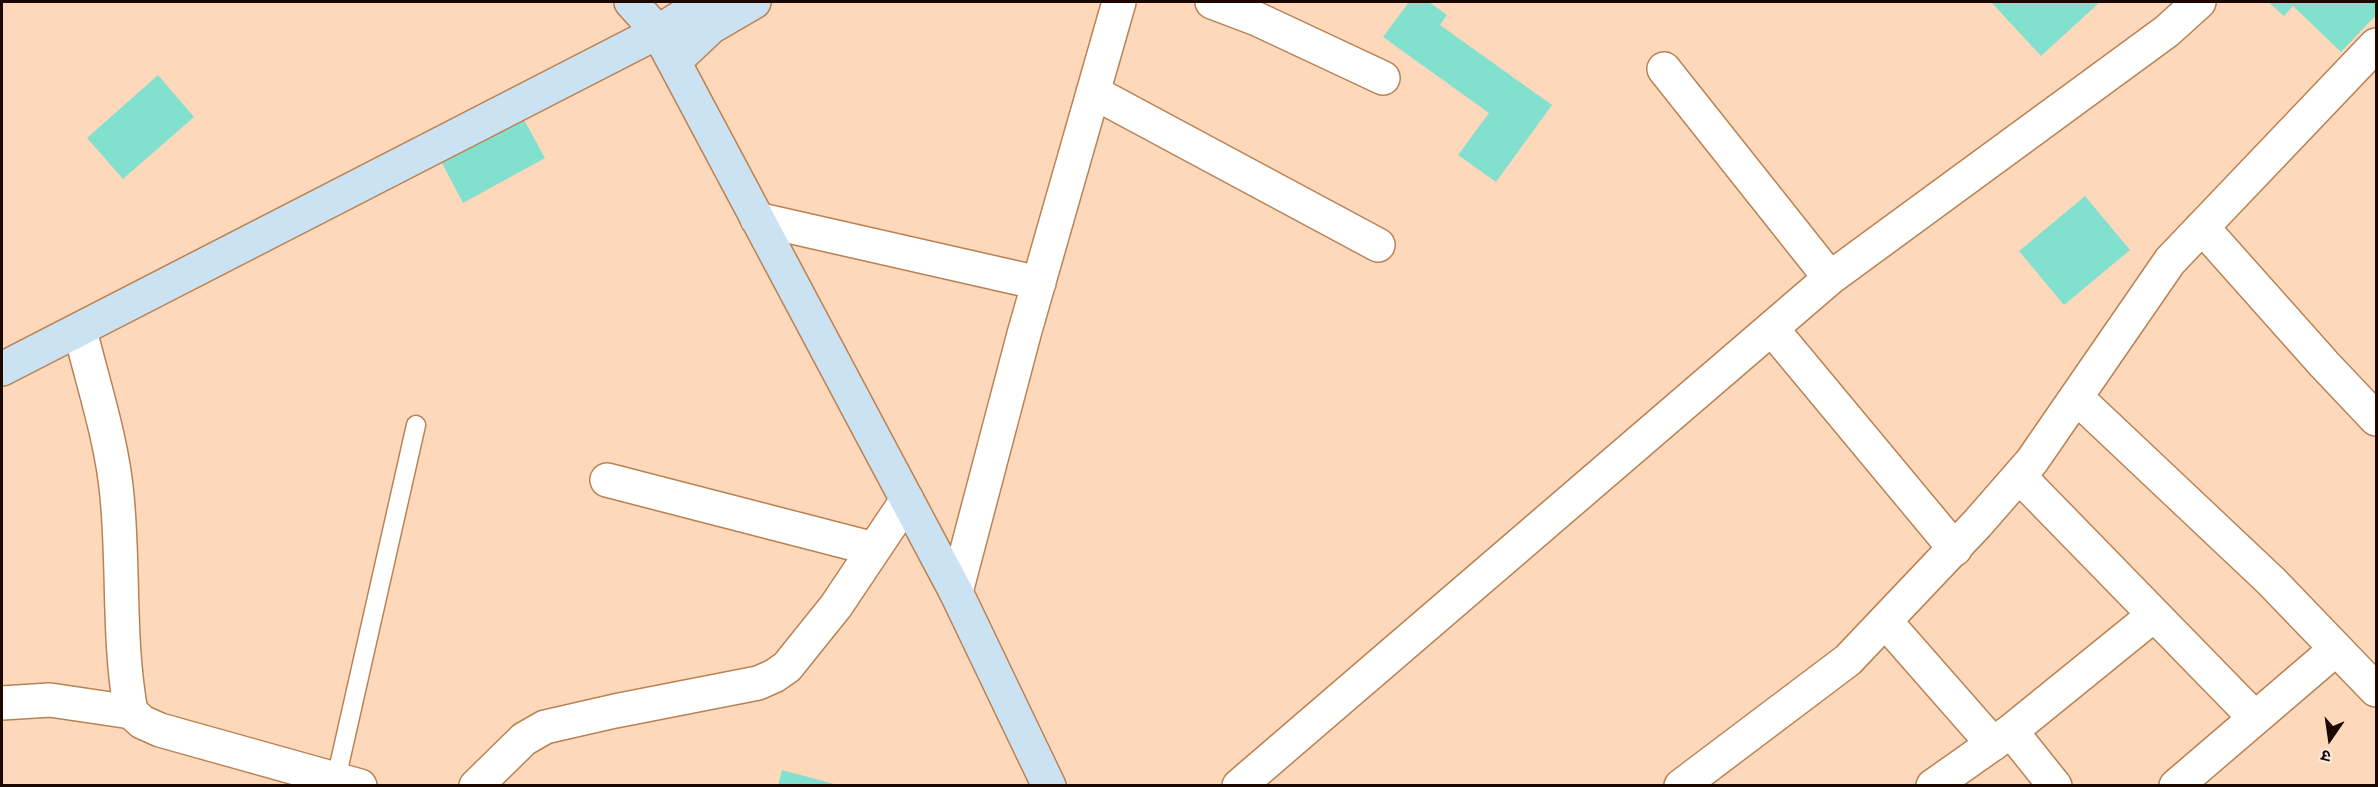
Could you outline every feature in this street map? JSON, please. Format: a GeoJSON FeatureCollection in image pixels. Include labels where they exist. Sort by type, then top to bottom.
{"type":"FeatureCollection","features":[{"type":"Feature","properties":{"kind":"street"},"geometry":{"type":"LineString","coordinates":[[631,2],[658,32],[674,62],[956,592],[1049,786]]}},
{"type":"Feature","properties":{"kind":"street"},"geometry":{"type":"LineString","coordinates":[[6,360],[80,330],[658,32],[705,2]]}},
{"type":"Feature","properties":{"kind":"street"},"geometry":{"type":"LineString","coordinates":[[674,62],[711,27],[754,2]]}},
{"type":"Feature","properties":{"kind":"street"},"geometry":{"type":"LineString","coordinates":[[956,592],[1039,283],[1119,2]]}},
{"type":"Feature","properties":{"kind":"street"},"geometry":{"type":"LineString","coordinates":[[1212,2],[1257,19],[1383,78]]}},
{"type":"Feature","properties":{"kind":"street"},"geometry":{"type":"LineString","coordinates":[[1239,786],[1830,278],[2167,31],[2199,2]]}},
{"type":"Feature","properties":{"kind":"street"},"geometry":{"type":"LineString","coordinates":[[1681,786],[1848,660],[1954,549],[2019,476],[2170,261],[2376,45]]}},
{"type":"Feature","properties":{"kind":"street"},"geometry":{"type":"LineString","coordinates":[[1664,69],[1830,278]]}},
{"type":"Feature","properties":{"kind":"street"},"geometry":{"type":"LineString","coordinates":[[1093,92],[1378,245]]}},
{"type":"Feature","properties":{"kind":"street"},"geometry":{"type":"LineString","coordinates":[[757,219],[1039,283]]}},
{"type":"Feature","properties":{"kind":"street"},"geometry":{"type":"LineString","coordinates":[[2202,227],[2376,419]]}},
{"type":"Feature","properties":{"kind":"street"},"geometry":{"type":"LineString","coordinates":[[1772,328],[1954,549]]}},
{"type":"Feature","properties":{"kind":"street"},"geometry":{"type":"LineString","coordinates":[[80,330],[110,455],[117,495],[131,712]]}},
{"type":"Feature","properties":{"kind":"street"},"geometry":{"type":"LineString","coordinates":[[2076,397],[2271,581],[2376,690]]}},
{"type":"Feature","properties":{"kind":"street"},"geometry":{"type":"LineString","coordinates":[[2019,476],[2255,718]]}},
{"type":"Feature","properties":{"kind":"street"},"geometry":{"type":"LineString","coordinates":[[607,480],[874,549]]}},
{"type":"Feature","properties":{"kind":"street"},"geometry":{"type":"LineString","coordinates":[[476,786],[524,739],[545,728],[615,711],[758,683],[774,676],[787,667],[836,606],[907,500]]}},
{"type":"Feature","properties":{"kind":"street"},"geometry":{"type":"LineString","coordinates":[[1933,786],[2002,737],[2154,615]]}},
{"type":"Feature","properties":{"kind":"street"},"geometry":{"type":"LineString","coordinates":[[1885,621],[2055,786]]}},
{"type":"Feature","properties":{"kind":"street"},"geometry":{"type":"LineString","coordinates":[[2176,786],[2336,649]]}},
{"type":"Feature","properties":{"kind":"street"},"geometry":{"type":"LineString","coordinates":[[2,703],[50,700],[131,712],[142,722],[160,730],[348,782]]}},
{"type":"Feature","properties":{"kind":"lane"},"geometry":{"type":"LineString","coordinates":[[348,782],[416,425]]}},
{"type":"Feature","properties":{"kind":"building"},"geometry":{"type":"Polygon","coordinates":[[[1409,2],[1429,2],[1447,15],[1440,25],[1552,105],[1496,182],[1458,155],[1489,113],[1383,37],[1409,2]]]}},
{"type":"Feature","properties":{"kind":"building"},"geometry":{"type":"Polygon","coordinates":[[[1991,2],[2100,2],[2041,56],[1991,2]]]}},
{"type":"Feature","properties":{"kind":"building"},"geometry":{"type":"Polygon","coordinates":[[[2268,2],[2376,2],[2376,15],[2341,52],[2293,6],[2284,16],[2268,2]]]}},
{"type":"Feature","properties":{"kind":"building"},"geometry":{"type":"Polygon","coordinates":[[[158,75],[194,117],[123,179],[87,138],[158,75]]]}},
{"type":"Feature","properties":{"kind":"building"},"geometry":{"type":"Polygon","coordinates":[[[523,118],[545,158],[463,203],[442,163],[523,118]]]}},
{"type":"Feature","properties":{"kind":"building"},"geometry":{"type":"Polygon","coordinates":[[[2085,196],[2130,250],[2064,305],[2019,251],[2085,196]]]}},
{"type":"Feature","properties":{"kind":"building"},"geometry":{"type":"Polygon","coordinates":[[[782,770],[838,785],[838,786],[778,786],[782,770]]]}}]}
